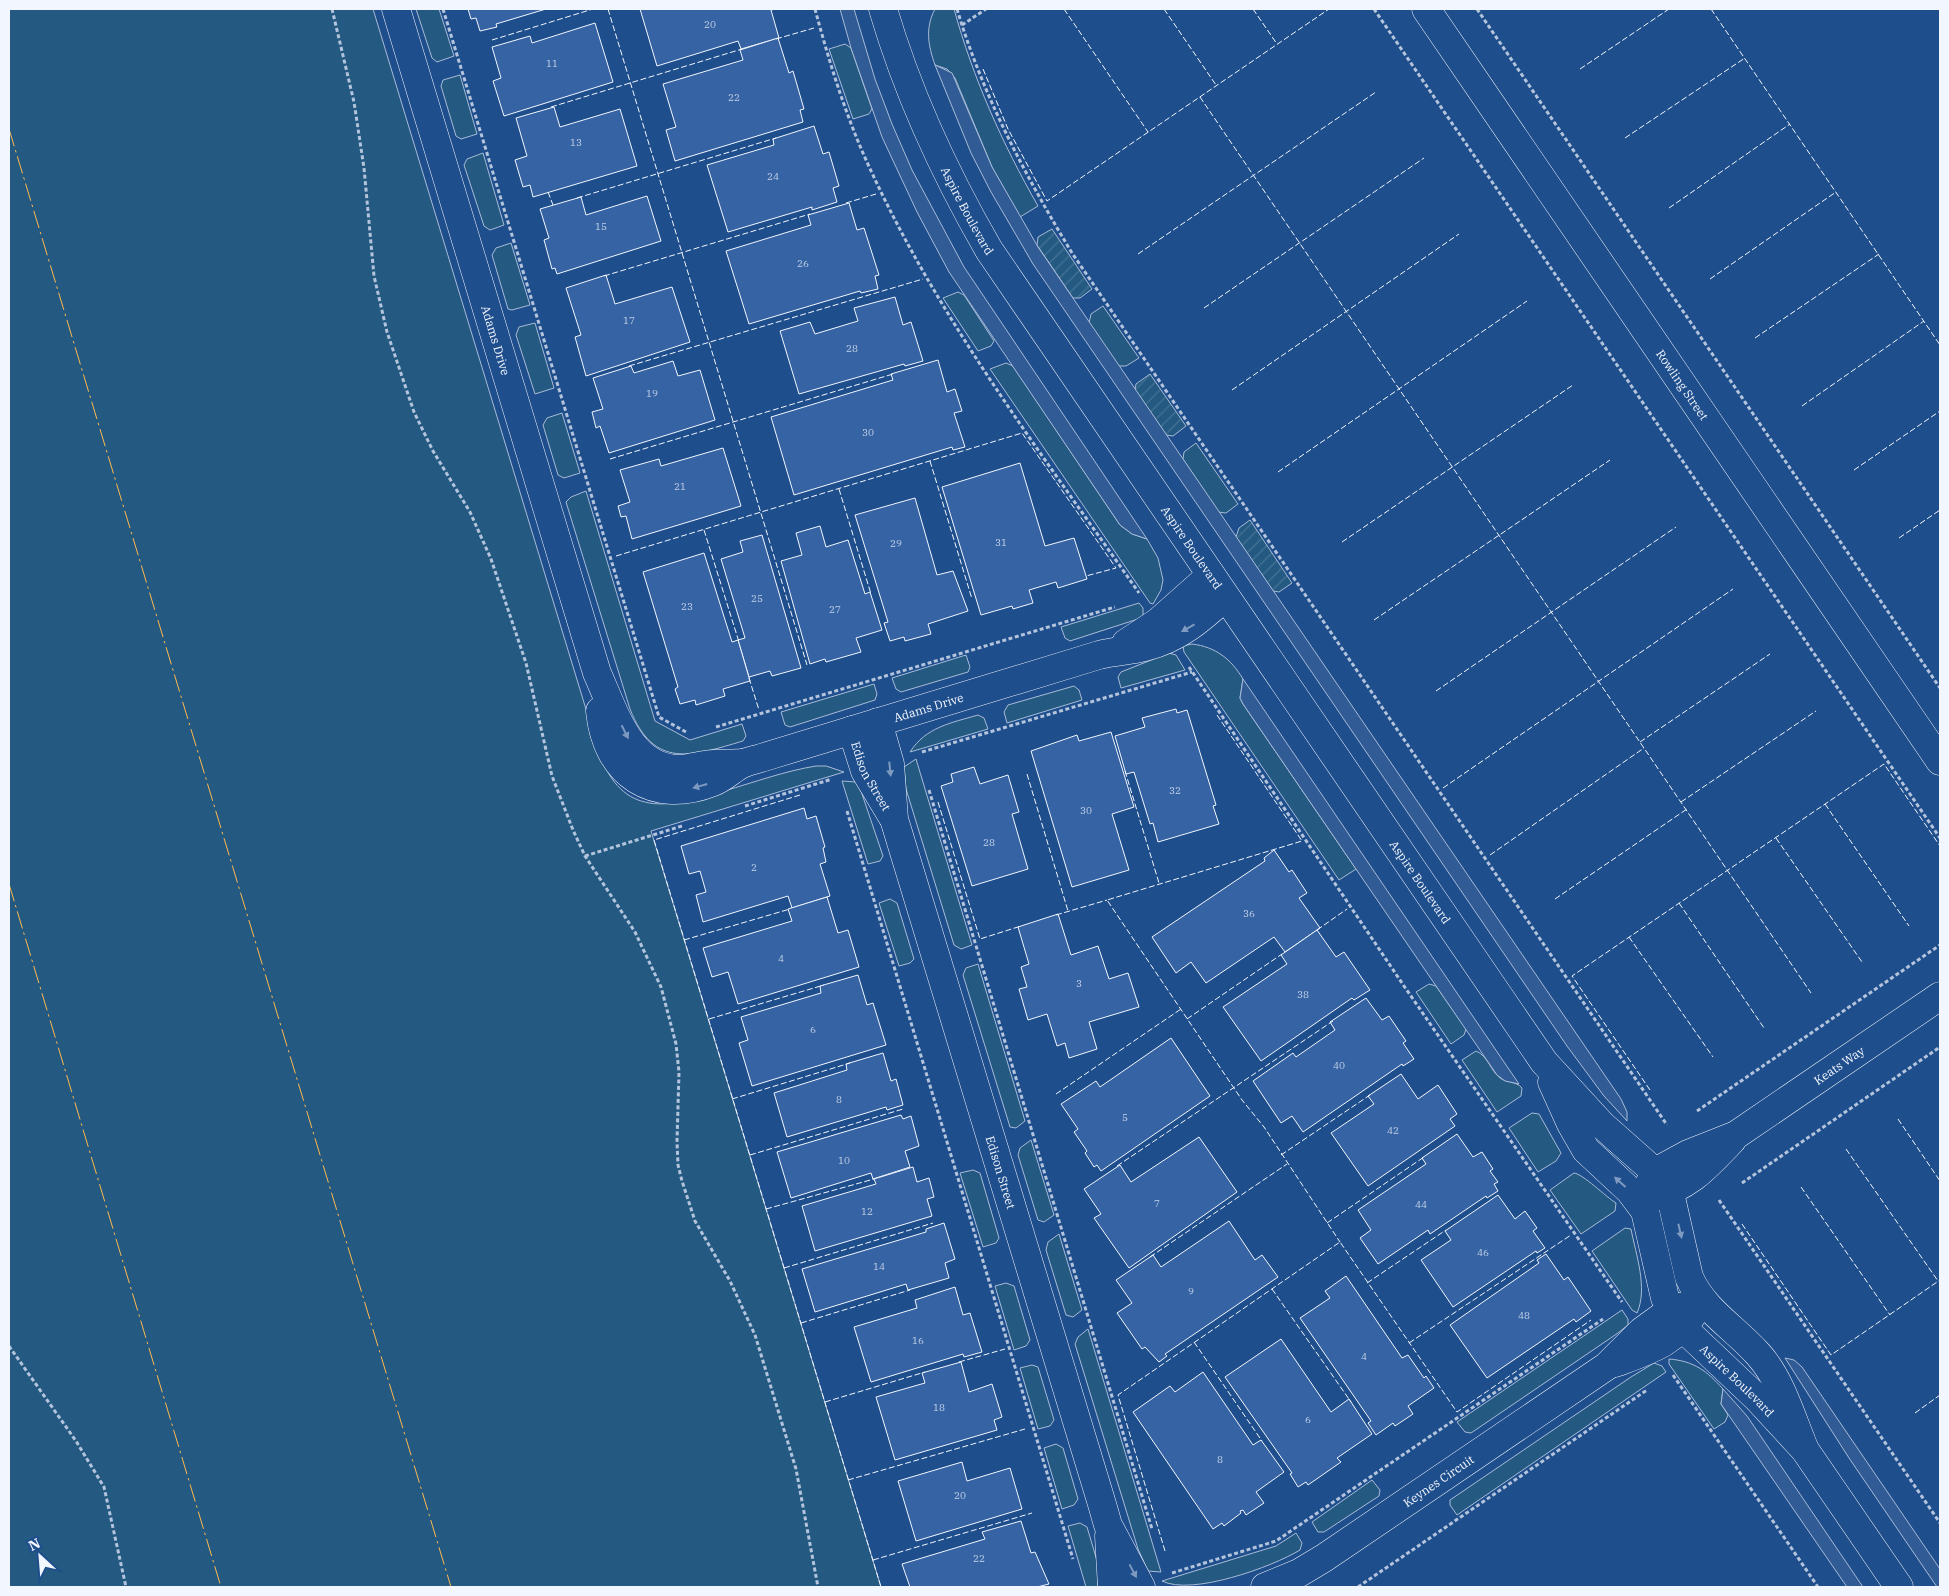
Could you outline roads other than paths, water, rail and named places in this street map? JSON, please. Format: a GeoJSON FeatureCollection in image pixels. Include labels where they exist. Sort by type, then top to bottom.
{"type":"FeatureCollection","features":[{"type":"Feature","properties":{"kind":"street","name":"Adams Drive"},"geometry":{"type":"LineString","coordinates":[[396,9],[597,672],[626,737],[638,752],[655,764],[681,769],[706,765],[743,764],[1114,651],[1164,630],[1196,625],[1218,586]]}},
{"type":"Feature","properties":{"kind":"street","name":"Aspire Boulevard"},"geometry":{"type":"LineString","coordinates":[[883,9],[911,93],[941,161],[998,264],[1553,1075],[1602,1126],[1662,1182],[1689,1277],[1702,1301],[1759,1355],[1778,1387],[1805,1450]]}},
{"type":"Feature","properties":{"kind":"street","name":"Rowling Street"},"geometry":{"type":"LineString","coordinates":[[1426,9],[1940,761]]}},
{"type":"Feature","properties":{"kind":"street","name":"Edison Street"},"geometry":{"type":"LineString","coordinates":[[878,722],[890,764],[894,819],[1108,1525],[1140,1587]]}},
{"type":"Feature","properties":{"kind":"street","name":"Edison Street"},"geometry":{"type":"LineString","coordinates":[[852,730],[865,771],[894,819]]}},
{"type":"Feature","properties":{"kind":"street","name":"Keats Way"},"geometry":{"type":"LineString","coordinates":[[1662,1182],[1694,1164],[1940,996]]}},
{"type":"Feature","properties":{"kind":"street","name":"Aspire Boulevard"},"geometry":{"type":"LineString","coordinates":[[1553,1075],[1571,1124],[1586,1150],[1640,1202],[1650,1225],[1665,1298],[1678,1320],[1758,1398],[1805,1450],[1899,1587]]}},
{"type":"Feature","properties":{"kind":"street"},"geometry":{"type":"LineString","coordinates":[[1640,1202],[1662,1182]]}},
{"type":"Feature","properties":{"kind":"street"},"geometry":{"type":"LineString","coordinates":[[1678,1320],[1702,1301]]}},
{"type":"Feature","properties":{"kind":"street","name":"Keynes Circuit"},"geometry":{"type":"LineString","coordinates":[[1265,1587],[1292,1577],[1324,1558],[1607,1366],[1655,1348],[1678,1320]]}},
{"type":"Feature","properties":{"kind":"street","name":"Edison Street"},"geometry":{"type":"LineString","coordinates":[[1108,1525],[1112,1587]]}}]}
